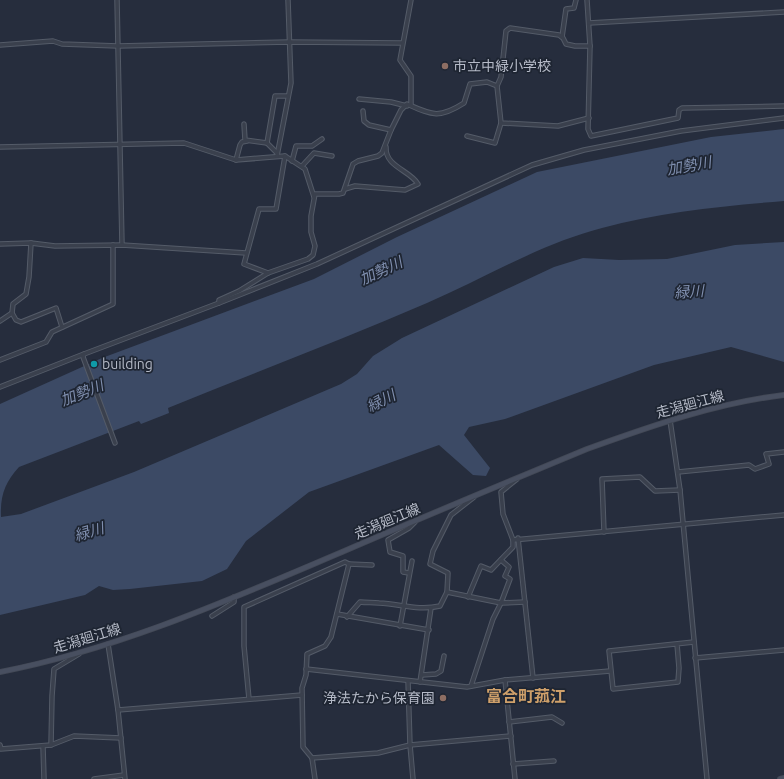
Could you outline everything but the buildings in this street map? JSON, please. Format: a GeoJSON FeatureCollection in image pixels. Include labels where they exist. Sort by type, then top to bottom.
{"type":"FeatureCollection","features":[{"type":"Feature","properties":{"kind":"main road","name":"走潟廻江線"},"geometry":{"type":"LineString","coordinates":[[0,672],[108,644],[234,597],[587,449],[670,420],[733,404],[784,395]]}},
{"type":"Feature","properties":{"kind":"main road"},"geometry":{"type":"LineString","coordinates":[[780,779],[784,778]]}},
{"type":"Feature","properties":{"kind":"street"},"geometry":{"type":"LineString","coordinates":[[117,0],[122,244]]}},
{"type":"Feature","properties":{"kind":"street"},"geometry":{"type":"LineString","coordinates":[[277,155],[291,83],[288,0]]}},
{"type":"Feature","properties":{"kind":"street"},"geometry":{"type":"LineString","coordinates":[[409,105],[411,76],[400,60],[411,0]]}},
{"type":"Feature","properties":{"kind":"street"},"geometry":{"type":"LineString","coordinates":[[576,0],[574,8],[566,9],[562,37],[566,44],[575,46],[590,46]]}},
{"type":"Feature","properties":{"kind":"street"},"geometry":{"type":"LineString","coordinates":[[587,0],[590,46],[588,129],[591,136],[678,118],[679,110],[682,108],[784,106]]}},
{"type":"Feature","properties":{"kind":"street"},"geometry":{"type":"LineString","coordinates":[[589,23],[784,12]]}},
{"type":"Feature","properties":{"kind":"street"},"geometry":{"type":"LineString","coordinates":[[467,136],[495,143],[501,123],[497,86],[502,77],[506,31],[510,28],[553,34],[562,37]]}},
{"type":"Feature","properties":{"kind":"street"},"geometry":{"type":"LineString","coordinates":[[0,45],[53,41],[62,44],[118,46],[289,42],[402,43]]}},
{"type":"Feature","properties":{"kind":"street"},"geometry":{"type":"LineString","coordinates":[[360,99],[409,105],[434,115],[445,113],[464,103],[470,84],[487,82],[497,86]]}},
{"type":"Feature","properties":{"kind":"street"},"geometry":{"type":"LineString","coordinates":[[267,143],[275,96],[288,96]]}},
{"type":"Feature","properties":{"kind":"street"},"geometry":{"type":"LineString","coordinates":[[314,197],[315,194],[320,193],[340,194],[345,189],[353,164],[358,161],[378,156],[382,153],[390,130],[401,110],[409,105]]}},
{"type":"Feature","properties":{"kind":"street"},"geometry":{"type":"LineString","coordinates":[[363,111],[364,121],[369,125],[390,130]]}},
{"type":"Feature","properties":{"kind":"street"},"geometry":{"type":"LineString","coordinates":[[501,123],[558,126],[589,118]]}},
{"type":"Feature","properties":{"kind":"street"},"geometry":{"type":"LineString","coordinates":[[0,387],[317,264],[532,165],[584,150],[681,131],[784,118]]}},
{"type":"Feature","properties":{"kind":"street"},"geometry":{"type":"LineString","coordinates":[[244,124],[245,140],[248,141]]}},
{"type":"Feature","properties":{"kind":"street"},"geometry":{"type":"LineString","coordinates":[[292,161],[296,146],[314,145],[322,139]]}},
{"type":"Feature","properties":{"kind":"street"},"geometry":{"type":"LineString","coordinates":[[236,160],[240,145],[242,142],[248,141],[267,143],[277,155]]}},
{"type":"Feature","properties":{"kind":"street"},"geometry":{"type":"LineString","coordinates":[[0,147],[184,143],[236,160],[277,155],[285,156],[302,166],[305,169],[314,197],[311,216],[315,246],[313,255],[308,259],[268,273],[239,291],[219,300],[219,303]]}},
{"type":"Feature","properties":{"kind":"street"},"geometry":{"type":"LineString","coordinates":[[345,189],[355,186],[405,190],[418,184],[415,180],[393,164],[385,149],[386,144]]}},
{"type":"Feature","properties":{"kind":"street"},"geometry":{"type":"LineString","coordinates":[[302,166],[314,153],[314,145]]}},
{"type":"Feature","properties":{"kind":"street"},"geometry":{"type":"LineString","coordinates":[[314,153],[332,156]]}},
{"type":"Feature","properties":{"kind":"street"},"geometry":{"type":"LineString","coordinates":[[268,273],[244,264],[259,208],[276,209],[285,156]]}},
{"type":"Feature","properties":{"kind":"street"},"geometry":{"type":"LineString","coordinates":[[0,244],[31,242],[55,246],[122,244],[246,253]]}},
{"type":"Feature","properties":{"kind":"street"},"geometry":{"type":"LineString","coordinates":[[31,242],[29,277],[26,294],[13,304],[12,313],[16,320],[21,322],[56,308],[62,327]]}},
{"type":"Feature","properties":{"kind":"street"},"geometry":{"type":"LineString","coordinates":[[0,360],[46,342],[52,332],[113,304],[113,245]]}},
{"type":"Feature","properties":{"kind":"street"},"geometry":{"type":"LineString","coordinates":[[0,321],[12,313]]}},
{"type":"Feature","properties":{"kind":"street"},"geometry":{"type":"LineString","coordinates":[[84,355],[116,443]]}},
{"type":"Feature","properties":{"kind":"street"},"geometry":{"type":"LineString","coordinates":[[670,420],[680,490],[707,779]]}},
{"type":"Feature","properties":{"kind":"street"},"geometry":{"type":"LineString","coordinates":[[678,472],[749,465],[755,469],[769,464],[766,454],[784,452]]}},
{"type":"Feature","properties":{"kind":"street"},"geometry":{"type":"LineString","coordinates":[[468,597],[481,566],[491,570],[513,547],[513,540],[503,514],[501,492],[521,476]]}},
{"type":"Feature","properties":{"kind":"street"},"geometry":{"type":"LineString","coordinates":[[604,532],[602,479],[640,476],[655,491],[680,490]]}},
{"type":"Feature","properties":{"kind":"street"},"geometry":{"type":"LineString","coordinates":[[347,617],[360,602],[379,602],[404,607],[431,608],[440,606],[447,592],[448,573],[430,564],[433,551],[451,515],[478,494]]}},
{"type":"Feature","properties":{"kind":"street"},"geometry":{"type":"LineString","coordinates":[[513,540],[518,538],[604,532],[784,515]]}},
{"type":"Feature","properties":{"kind":"street"},"geometry":{"type":"LineString","coordinates":[[410,573],[403,572],[403,556],[390,552],[388,540],[409,528],[415,521]]}},
{"type":"Feature","properties":{"kind":"street"},"geometry":{"type":"LineString","coordinates":[[518,538],[533,678]]}},
{"type":"Feature","properties":{"kind":"street"},"geometry":{"type":"LineString","coordinates":[[471,686],[492,619],[501,603],[510,579],[505,576],[509,567],[501,560]]}},
{"type":"Feature","properties":{"kind":"street"},"geometry":{"type":"LineString","coordinates":[[400,626],[412,561]]}},
{"type":"Feature","properties":{"kind":"street"},"geometry":{"type":"LineString","coordinates":[[249,699],[244,646],[244,607],[344,562],[348,564],[372,565]]}},
{"type":"Feature","properties":{"kind":"street"},"geometry":{"type":"LineString","coordinates":[[315,779],[312,758],[303,747],[302,694],[307,654],[325,646],[331,637],[348,564]]}},
{"type":"Feature","properties":{"kind":"street"},"geometry":{"type":"LineString","coordinates":[[447,592],[501,603],[525,602]]}},
{"type":"Feature","properties":{"kind":"street"},"geometry":{"type":"LineString","coordinates":[[212,616],[234,602],[234,597]]}},
{"type":"Feature","properties":{"kind":"street"},"geometry":{"type":"LineString","coordinates":[[420,682],[429,630],[431,608]]}},
{"type":"Feature","properties":{"kind":"street"},"geometry":{"type":"LineString","coordinates":[[336,614],[429,630]]}},
{"type":"Feature","properties":{"kind":"street"},"geometry":{"type":"LineString","coordinates":[[677,644],[678,682],[674,684],[615,690],[612,687],[609,651],[694,642]]}},
{"type":"Feature","properties":{"kind":"street"},"geometry":{"type":"LineString","coordinates":[[94,779],[125,777],[118,710],[108,644]]}},
{"type":"Feature","properties":{"kind":"street"},"geometry":{"type":"LineString","coordinates":[[696,658],[784,650]]}},
{"type":"Feature","properties":{"kind":"street"},"geometry":{"type":"LineString","coordinates":[[51,745],[54,669],[83,651]]}},
{"type":"Feature","properties":{"kind":"street"},"geometry":{"type":"LineString","coordinates":[[422,675],[436,674],[441,671],[444,656]]}},
{"type":"Feature","properties":{"kind":"street"},"geometry":{"type":"LineString","coordinates":[[306,669],[408,681],[471,686],[505,680],[610,671]]}},
{"type":"Feature","properties":{"kind":"street"},"geometry":{"type":"LineString","coordinates":[[505,680],[515,779]]}},
{"type":"Feature","properties":{"kind":"street"},"geometry":{"type":"LineString","coordinates":[[408,681],[410,745],[413,779]]}},
{"type":"Feature","properties":{"kind":"street"},"geometry":{"type":"LineString","coordinates":[[118,710],[302,694]]}},
{"type":"Feature","properties":{"kind":"street"},"geometry":{"type":"LineString","coordinates":[[509,722],[552,717],[562,722]]}},
{"type":"Feature","properties":{"kind":"street"},"geometry":{"type":"LineString","coordinates":[[0,745],[0,750],[51,745],[74,736],[121,738]]}},
{"type":"Feature","properties":{"kind":"street"},"geometry":{"type":"LineString","coordinates":[[312,758],[378,753],[410,745],[511,736]]}},
{"type":"Feature","properties":{"kind":"street"},"geometry":{"type":"LineString","coordinates":[[43,746],[44,779]]}},
{"type":"Feature","properties":{"kind":"street"},"geometry":{"type":"LineString","coordinates":[[514,764],[554,761]]}},
{"type":"Feature","properties":{"kind":"water"},"geometry":{"type":"Polygon","coordinates":[[[784,129],[784,201],[669,214],[624,222],[557,243],[427,303],[168,408],[169,413],[141,424],[139,421],[19,467],[10,478],[4,490],[1,502],[1,517],[21,514],[134,472],[341,384],[357,374],[373,356],[402,338],[554,267],[583,258],[619,260],[667,259],[735,245],[784,242],[784,362],[731,347],[654,365],[505,419],[469,427],[464,435],[490,468],[486,476],[473,475],[439,445],[309,492],[246,541],[227,569],[202,581],[113,590],[99,586],[85,595],[0,615],[0,404],[102,358],[314,279],[397,237],[537,172],[711,137],[784,129]]]}},
{"type":"Feature","properties":{"kind":"place","name":"市立中緑小学校"},"geometry":{"type":"Point","coordinates":[445,66]}},
{"type":"Feature","properties":{"kind":"place","name":"building"},"geometry":{"type":"Point","coordinates":[94,364]}},
{"type":"Feature","properties":{"kind":"place","name":"浄法たから保育園"},"geometry":{"type":"Point","coordinates":[443,698]}},
{"type":"Feature","properties":{"kind":"district","name":"富合町菰江"},"geometry":{"type":"Point","coordinates":[526,696]}},
{"type":"Feature","properties":{"kind":"water label","name":"加勢川"},"geometry":{"type":"Point","coordinates":[689,166]}},
{"type":"Feature","properties":{"kind":"water label","name":"加勢川"},"geometry":{"type":"Point","coordinates":[381,271]}},
{"type":"Feature","properties":{"kind":"water label","name":"緑川"},"geometry":{"type":"Point","coordinates":[689,292]}},
{"type":"Feature","properties":{"kind":"water label","name":"加勢川"},"geometry":{"type":"Point","coordinates":[82,393]}},
{"type":"Feature","properties":{"kind":"water label","name":"緑川"},"geometry":{"type":"Point","coordinates":[381,401]}},
{"type":"Feature","properties":{"kind":"water label","name":"緑川"},"geometry":{"type":"Point","coordinates":[89,532]}}]}
